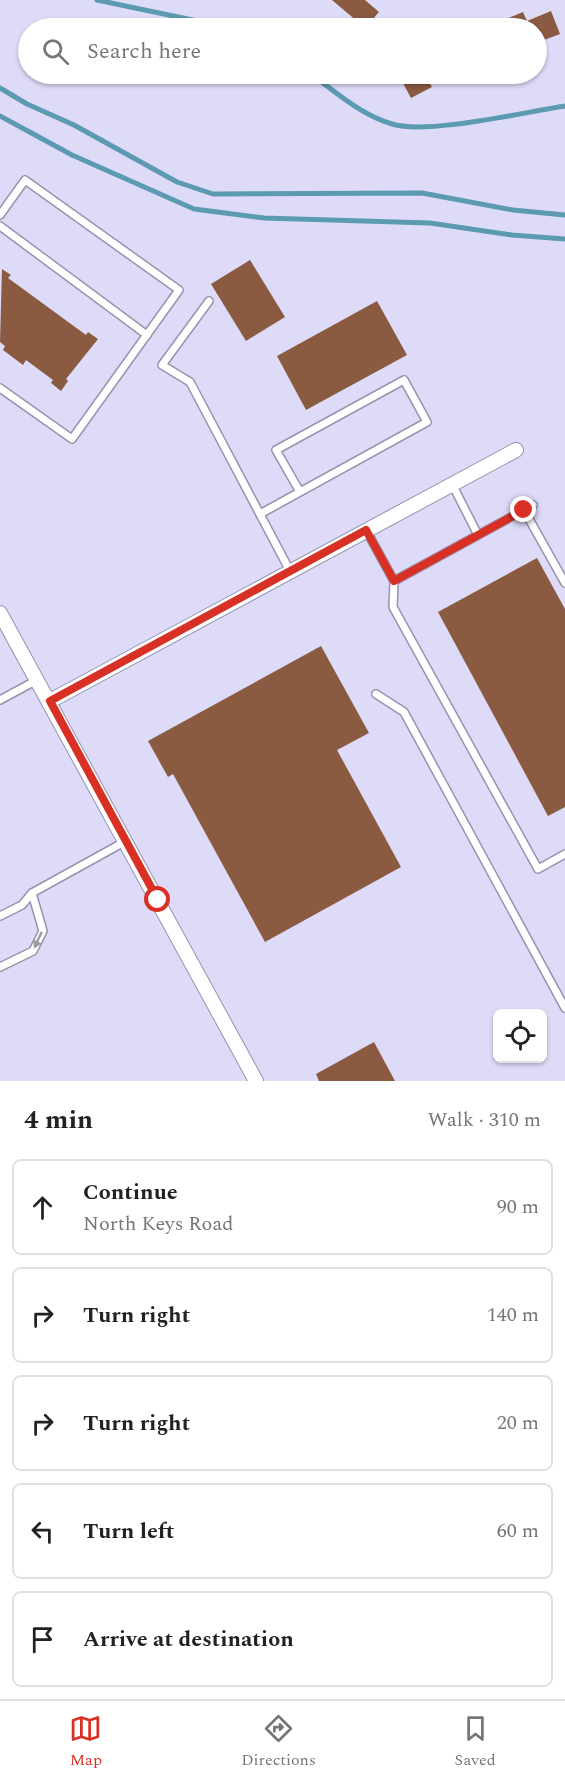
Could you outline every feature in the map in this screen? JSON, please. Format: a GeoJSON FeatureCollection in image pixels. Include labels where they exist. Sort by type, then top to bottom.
{"type":"FeatureCollection","features":[{"type":"Feature","properties":{"kind":"street"},"geometry":{"type":"LineString","coordinates":[[50,701],[516,450]]}},
{"type":"Feature","properties":{"kind":"street"},"geometry":{"type":"LineString","coordinates":[[0,613],[256,1081]]}},
{"type":"Feature","properties":{"kind":"lane"},"geometry":{"type":"LineString","coordinates":[[0,215],[25,180],[179,290],[72,439],[0,388]]}},
{"type":"Feature","properties":{"kind":"lane"},"geometry":{"type":"LineString","coordinates":[[0,226],[147,334]]}},
{"type":"Feature","properties":{"kind":"lane"},"geometry":{"type":"LineString","coordinates":[[209,301],[162,365],[190,382],[290,571]]}},
{"type":"Feature","properties":{"kind":"lane"},"geometry":{"type":"LineString","coordinates":[[260,514],[300,492],[427,422],[404,380],[276,450],[300,492]]}},
{"type":"Feature","properties":{"kind":"lane"},"geometry":{"type":"LineString","coordinates":[[452,484],[478,535]]}},
{"type":"Feature","properties":{"kind":"lane"},"geometry":{"type":"LineString","coordinates":[[394,581],[533,505]]}},
{"type":"Feature","properties":{"kind":"lane"},"geometry":{"type":"LineString","coordinates":[[524,510],[565,583]]}},
{"type":"Feature","properties":{"kind":"lane"},"geometry":{"type":"LineString","coordinates":[[366,530],[394,581],[393,607],[538,869],[565,854]]}},
{"type":"Feature","properties":{"kind":"lane"},"geometry":{"type":"LineString","coordinates":[[0,700],[38,679]]}},
{"type":"Feature","properties":{"kind":"lane"},"geometry":{"type":"LineString","coordinates":[[376,694],[404,712],[565,1008]]}},
{"type":"Feature","properties":{"kind":"lane"},"geometry":{"type":"LineString","coordinates":[[0,916],[22,905],[32,893],[126,841]]}},
{"type":"Feature","properties":{"kind":"lane"},"geometry":{"type":"LineString","coordinates":[[0,967],[33,951],[43,931],[32,893]]}},
{"type":"Feature","properties":{"kind":"building"},"geometry":{"type":"Polygon","coordinates":[[[332,0],[365,0],[379,12],[374,18],[353,18],[332,0]]]}},
{"type":"Feature","properties":{"kind":"building"},"geometry":{"type":"Polygon","coordinates":[[[551,11],[560,34],[547,39],[547,18],[534,18],[551,11]]]}},
{"type":"Feature","properties":{"kind":"building"},"geometry":{"type":"Polygon","coordinates":[[[523,12],[526,18],[509,18],[523,12]]]}},
{"type":"Feature","properties":{"kind":"building"},"geometry":{"type":"Polygon","coordinates":[[[403,84],[430,84],[432,87],[411,98],[403,84]]]}},
{"type":"Feature","properties":{"kind":"building"},"geometry":{"type":"Polygon","coordinates":[[[250,260],[285,317],[246,341],[211,284],[250,260]]]}},
{"type":"Feature","properties":{"kind":"building"},"geometry":{"type":"Polygon","coordinates":[[[2,269],[11,275],[8,278],[86,335],[88,332],[98,339],[66,379],[68,381],[61,391],[51,383],[53,380],[26,360],[23,365],[3,350],[5,346],[0,342],[2,269]]]}},
{"type":"Feature","properties":{"kind":"building"},"geometry":{"type":"Polygon","coordinates":[[[377,301],[407,355],[306,410],[277,356],[377,301]]]}},
{"type":"Feature","properties":{"kind":"building"},"geometry":{"type":"Polygon","coordinates":[[[537,558],[565,609],[565,807],[548,816],[438,612],[537,558]]]}},
{"type":"Feature","properties":{"kind":"building"},"geometry":{"type":"Polygon","coordinates":[[[321,646],[369,733],[337,750],[401,867],[265,942],[173,774],[168,777],[148,741],[321,646]]]}},
{"type":"Feature","properties":{"kind":"building"},"geometry":{"type":"Polygon","coordinates":[[[374,1042],[395,1081],[319,1081],[316,1074],[374,1042]]]}},
{"type":"Feature","properties":{"kind":"waterway"},"geometry":{"type":"LineString","coordinates":[[97,0],[183,18]]}},
{"type":"Feature","properties":{"kind":"waterway"},"geometry":{"type":"LineString","coordinates":[[324,84],[370,115],[392,124],[408,127],[452,125],[565,106]]}},
{"type":"Feature","properties":{"kind":"waterway"},"geometry":{"type":"LineString","coordinates":[[0,88],[27,104],[74,125],[177,182],[213,194],[422,193],[513,210],[565,215]]}},
{"type":"Feature","properties":{"kind":"waterway"},"geometry":{"type":"LineString","coordinates":[[0,116],[72,155],[194,209],[264,218],[430,223],[512,235],[565,239]]}},
{"type":"Feature","properties":{"kind":"route"},"geometry":{"type":"LineString","coordinates":[[158,900],[50,701],[366,530],[394,581],[524,510]]}}]}
